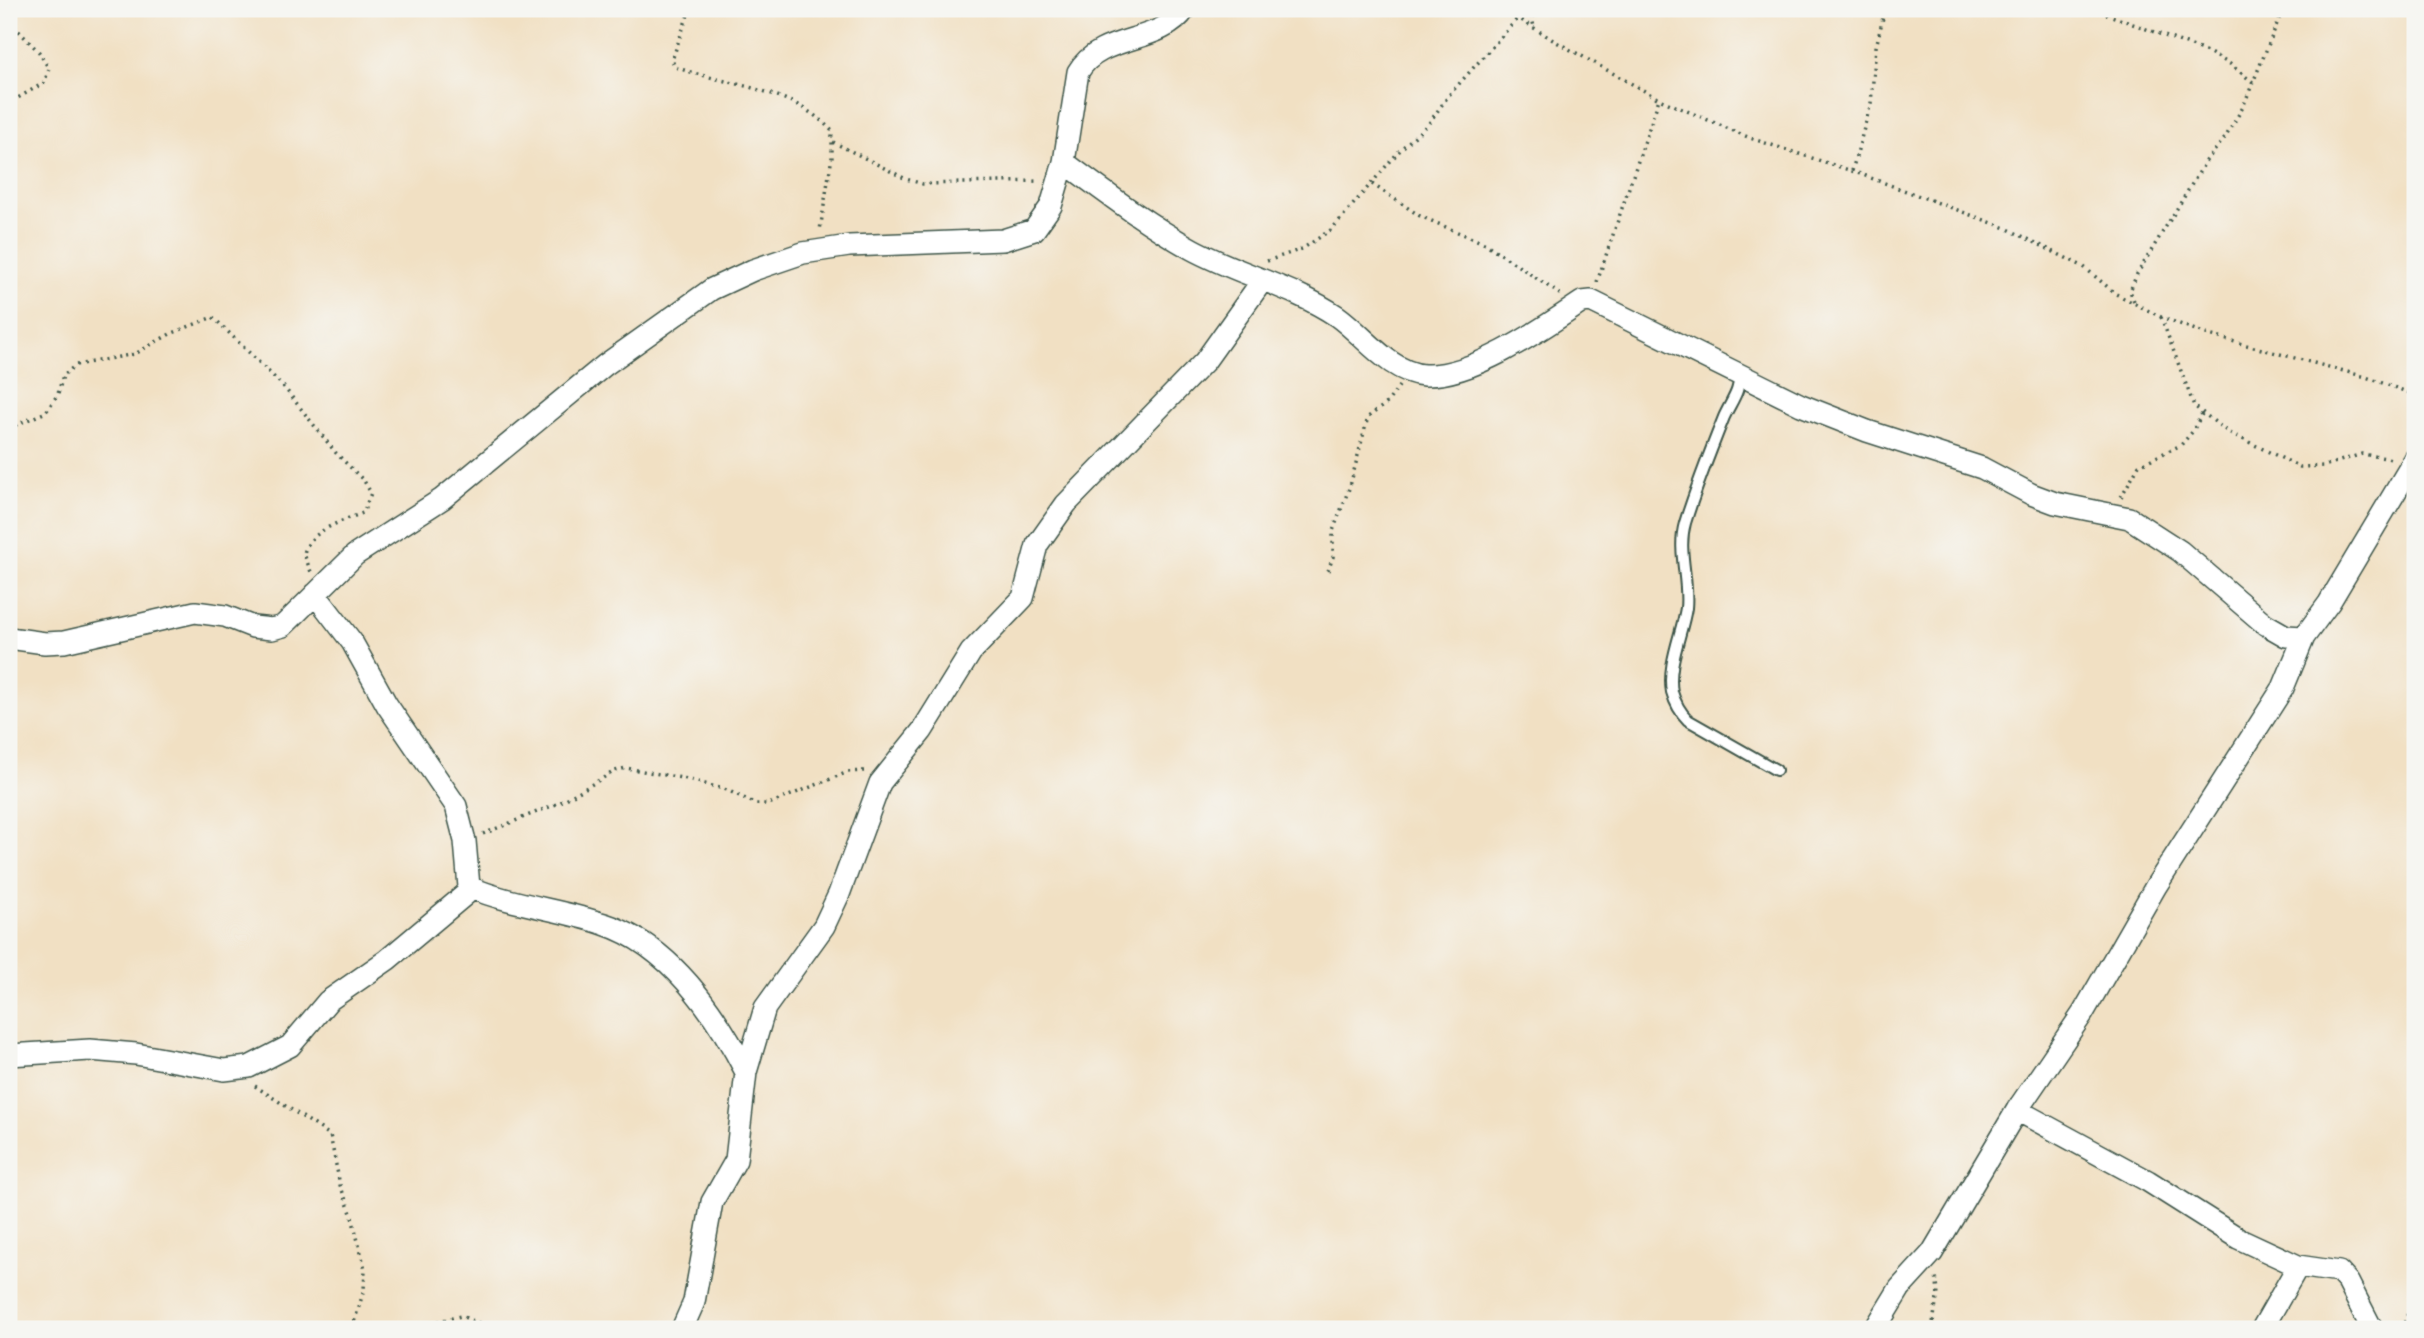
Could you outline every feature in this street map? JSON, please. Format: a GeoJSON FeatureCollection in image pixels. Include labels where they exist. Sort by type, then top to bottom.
{"type":"FeatureCollection","features":[{"type":"Feature","properties":{"kind":"street"},"geometry":{"type":"LineString","coordinates":[[9,638],[45,643],[64,642],[195,612],[272,629],[292,621],[355,555],[442,499],[605,365],[712,289],[781,259],[818,250],[1003,240],[1034,230],[1051,206],[1062,171],[1078,72],[1083,64],[1107,48],[1172,24],[1185,9]]}},
{"type":"Feature","properties":{"kind":"street"},"geometry":{"type":"LineString","coordinates":[[1062,171],[1193,249],[1325,308],[1407,372],[1447,373],[1474,364],[1584,303],[1739,373],[1801,405],[1867,431],[1982,468],[2031,494],[2055,503],[2129,518],[2180,551],[2265,624],[2286,636],[2305,638]]}},
{"type":"Feature","properties":{"kind":"street"},"geometry":{"type":"LineString","coordinates":[[682,1329],[694,1302],[712,1202],[730,1176],[736,1160],[746,1072],[765,1008],[824,926],[839,894],[880,783],[922,731],[971,652],[1023,598],[1037,545],[1066,504],[1205,360],[1253,277]]}},
{"type":"Feature","properties":{"kind":"street"},"geometry":{"type":"LineString","coordinates":[[1875,1329],[1900,1288],[1931,1253],[2017,1111],[2083,1013],[2156,886],[2283,688],[2305,638],[2414,461]]}},
{"type":"Feature","properties":{"kind":"street"},"geometry":{"type":"LineString","coordinates":[[9,1055],[59,1051],[117,1052],[234,1070],[262,1062],[290,1046],[328,1001],[387,960],[461,900],[469,887],[464,841],[456,806],[387,705],[352,642],[318,591]]}},
{"type":"Feature","properties":{"kind":"street"},"geometry":{"type":"LineString","coordinates":[[469,887],[498,900],[605,924],[647,942],[663,956],[726,1033],[746,1072]]}},
{"type":"Feature","properties":{"kind":"street"},"geometry":{"type":"LineString","coordinates":[[2017,1111],[2148,1181],[2238,1238],[2298,1266],[2334,1270],[2344,1276],[2372,1329]]}},
{"type":"Feature","properties":{"kind":"street"},"geometry":{"type":"LineString","coordinates":[[2262,1329],[2298,1266]]}},
{"type":"Feature","properties":{"kind":"lane"},"geometry":{"type":"LineString","coordinates":[[1739,373],[1740,387],[1725,415],[1684,525],[1681,546],[1687,583],[1686,608],[1672,670],[1672,690],[1680,712],[1688,720],[1776,770]]}},
{"type":"Feature","properties":{"kind":"path"},"geometry":{"type":"LineString","coordinates":[[690,9],[672,60],[675,67],[783,98],[820,118],[832,131],[833,142],[822,204],[818,250]]}},
{"type":"Feature","properties":{"kind":"path"},"geometry":{"type":"LineString","coordinates":[[1504,9],[1659,99],[1750,138],[1852,171],[2006,228],[2084,267],[2116,294],[2161,317],[2209,335],[2366,377],[2415,395]]}},
{"type":"Feature","properties":{"kind":"path"},"geometry":{"type":"LineString","coordinates":[[1530,9],[1535,29]]}},
{"type":"Feature","properties":{"kind":"path"},"geometry":{"type":"LineString","coordinates":[[1852,171],[1871,103],[1876,47],[1885,9]]}},
{"type":"Feature","properties":{"kind":"path"},"geometry":{"type":"LineString","coordinates":[[2093,9],[2210,53],[2230,64],[2253,83]]}},
{"type":"Feature","properties":{"kind":"path"},"geometry":{"type":"LineString","coordinates":[[2134,303],[2130,291],[2137,274],[2206,161],[2225,138],[2253,83],[2283,9]]}},
{"type":"Feature","properties":{"kind":"path"},"geometry":{"type":"LineString","coordinates":[[1253,277],[1265,261],[1302,249],[1332,229],[1401,149],[1429,123],[1449,95],[1518,18]]}},
{"type":"Feature","properties":{"kind":"path"},"geometry":{"type":"LineString","coordinates":[[9,21],[40,52],[49,69],[44,83],[9,103]]}},
{"type":"Feature","properties":{"kind":"path"},"geometry":{"type":"LineString","coordinates":[[1372,184],[1420,216],[1486,244],[1584,303],[1659,99]]}},
{"type":"Feature","properties":{"kind":"path"},"geometry":{"type":"LineString","coordinates":[[833,142],[906,179],[923,184],[957,186],[1062,171]]}},
{"type":"Feature","properties":{"kind":"path"},"geometry":{"type":"LineString","coordinates":[[9,428],[46,412],[54,402],[60,381],[69,368],[90,360],[135,354],[170,334],[213,317],[283,386],[336,453],[365,481],[372,493],[363,513],[320,533],[305,549],[307,566],[318,591]]}},
{"type":"Feature","properties":{"kind":"path"},"geometry":{"type":"LineString","coordinates":[[2161,317],[2194,405],[2228,432],[2300,467],[2324,466],[2362,454],[2414,461]]}},
{"type":"Feature","properties":{"kind":"path"},"geometry":{"type":"LineString","coordinates":[[1328,571],[1333,558],[1333,531],[1350,486],[1368,416],[1387,403],[1407,372]]}},
{"type":"Feature","properties":{"kind":"path"},"geometry":{"type":"LineString","coordinates":[[2111,514],[2139,465],[2181,445],[2193,431],[2203,412]]}},
{"type":"Feature","properties":{"kind":"path"},"geometry":{"type":"LineString","coordinates":[[464,841],[559,803],[615,771],[626,768],[727,790],[756,804],[769,804],[848,772],[887,772]]}},
{"type":"Feature","properties":{"kind":"path"},"geometry":{"type":"LineString","coordinates":[[234,1070],[279,1104],[330,1135],[340,1185],[351,1213],[365,1269],[364,1290],[352,1329]]}},
{"type":"Feature","properties":{"kind":"path"},"geometry":{"type":"LineString","coordinates":[[1931,1253],[1938,1292],[1933,1329]]}},
{"type":"Feature","properties":{"kind":"path"},"geometry":{"type":"LineString","coordinates":[[2402,1329],[2415,1294]]}},
{"type":"Feature","properties":{"kind":"path"},"geometry":{"type":"LineString","coordinates":[[403,1329],[461,1316],[495,1329]]}},
{"type":"Feature","properties":{"kind":"path"},"geometry":{"type":"LineString","coordinates":[[314,1329],[327,1329]]}}]}
